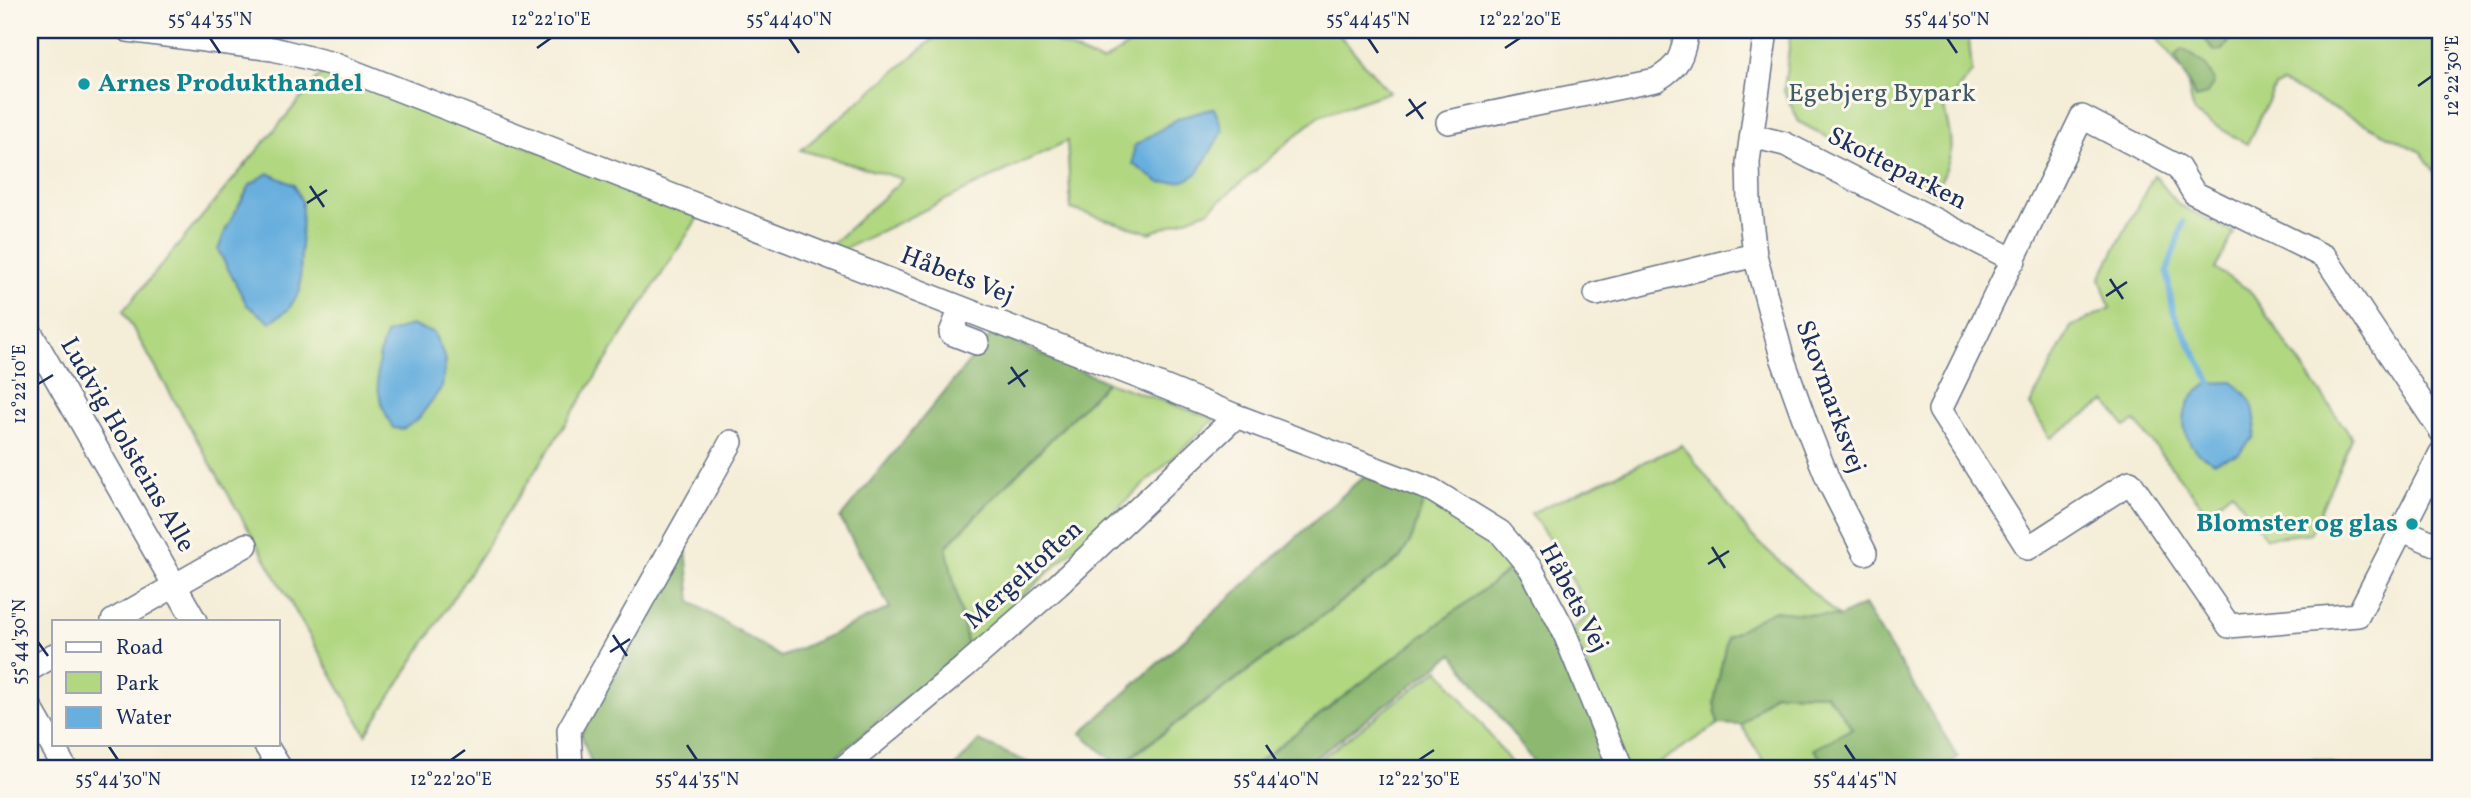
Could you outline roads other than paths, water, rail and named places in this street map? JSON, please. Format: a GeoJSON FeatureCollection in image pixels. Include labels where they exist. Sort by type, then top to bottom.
{"type":"FeatureCollection","features":[{"type":"Feature","properties":{"kind":"street","name":"Håbets Vej"},"geometry":{"type":"LineString","coordinates":[[128,30],[273,49],[333,64],[1432,490],[1500,532],[1531,569],[1562,627],[1620,768]]}},
{"type":"Feature","properties":{"kind":"street","name":"Skovmarksvej"},"geometry":{"type":"LineString","coordinates":[[1766,30],[1748,162],[1755,256],[1782,356],[1806,424],[1829,482],[1865,553]]}},
{"type":"Feature","properties":{"kind":"street"},"geometry":{"type":"LineString","coordinates":[[1448,122],[1656,80],[1672,71],[1685,40]]}},
{"type":"Feature","properties":{"kind":"street"},"geometry":{"type":"LineString","coordinates":[[2441,431],[2325,257],[2194,193],[2178,167],[2082,117],[1940,410],[2028,548],[2130,482],[2229,626],[2358,615],[2441,453]]}},
{"type":"Feature","properties":{"kind":"street","name":"Skotteparken"},"geometry":{"type":"LineString","coordinates":[[1752,136],[1785,144],[2014,260]]}},
{"type":"Feature","properties":{"kind":"street"},"geometry":{"type":"LineString","coordinates":[[1596,294],[1755,256]]}},
{"type":"Feature","properties":{"kind":"street"},"geometry":{"type":"LineString","coordinates":[[961,308],[951,332],[977,343]]}},
{"type":"Feature","properties":{"kind":"street","name":"Ludvig Holsteins Alle"},"geometry":{"type":"LineString","coordinates":[[30,332],[194,620]]}},
{"type":"Feature","properties":{"kind":"street","name":"Mergeltoften"},"geometry":{"type":"LineString","coordinates":[[843,768],[1058,585],[1236,416]]}},
{"type":"Feature","properties":{"kind":"street"},"geometry":{"type":"LineString","coordinates":[[571,768],[569,730],[731,442]]}},
{"type":"Feature","properties":{"kind":"street"},"geometry":{"type":"LineString","coordinates":[[2403,530],[2441,547]]}},
{"type":"Feature","properties":{"kind":"street","name":"Ludvig Holsteins Alle"},"geometry":{"type":"LineString","coordinates":[[115,620],[246,545]]}},
{"type":"Feature","properties":{"kind":"street"},"geometry":{"type":"LineString","coordinates":[[30,669],[52,656]]}},
{"type":"Feature","properties":{"kind":"street"},"geometry":{"type":"LineString","coordinates":[[30,707],[52,745]]}},
{"type":"Feature","properties":{"kind":"street"},"geometry":{"type":"LineString","coordinates":[[52,746],[65,768]]}},
{"type":"Feature","properties":{"kind":"street"},"geometry":{"type":"LineString","coordinates":[[266,746],[279,768]]}},
{"type":"Feature","properties":{"kind":"water"},"geometry":{"type":"Polygon","coordinates":[[[1214,108],[1223,130],[1198,173],[1184,181],[1160,183],[1133,164],[1134,146],[1179,118],[1214,108]]]}},
{"type":"Feature","properties":{"kind":"water"},"geometry":{"type":"Polygon","coordinates":[[[268,173],[294,185],[302,202],[300,291],[288,310],[270,322],[247,305],[218,250],[250,185],[268,173]]]}},
{"type":"Feature","properties":{"kind":"water"},"geometry":{"type":"Polygon","coordinates":[[[411,325],[434,333],[446,360],[442,387],[418,419],[403,429],[393,428],[382,405],[377,370],[386,334],[411,325]]]}},
{"type":"Feature","properties":{"kind":"water"},"geometry":{"type":"Polygon","coordinates":[[[2232,382],[2245,393],[2252,406],[2254,437],[2238,454],[2214,462],[2197,452],[2189,441],[2184,423],[2185,413],[2193,396],[2200,389],[2212,383],[2232,382]]]}},
{"type":"Feature","properties":{"kind":"waterway"},"geometry":{"type":"LineString","coordinates":[[2183,222],[2167,272],[2173,312],[2211,383]]}},
{"type":"Feature","properties":{"kind":"place","name":"Arnes Produkthandel"},"geometry":{"type":"Point","coordinates":[84,84]}},
{"type":"Feature","properties":{"kind":"place","name":"Blomster og glas"},"geometry":{"type":"Point","coordinates":[2412,524]}},
{"type":"Feature","properties":{"kind":"park label","name":"Egebjerg Bypark"},"geometry":{"type":"Point","coordinates":[1882,94]}}]}
